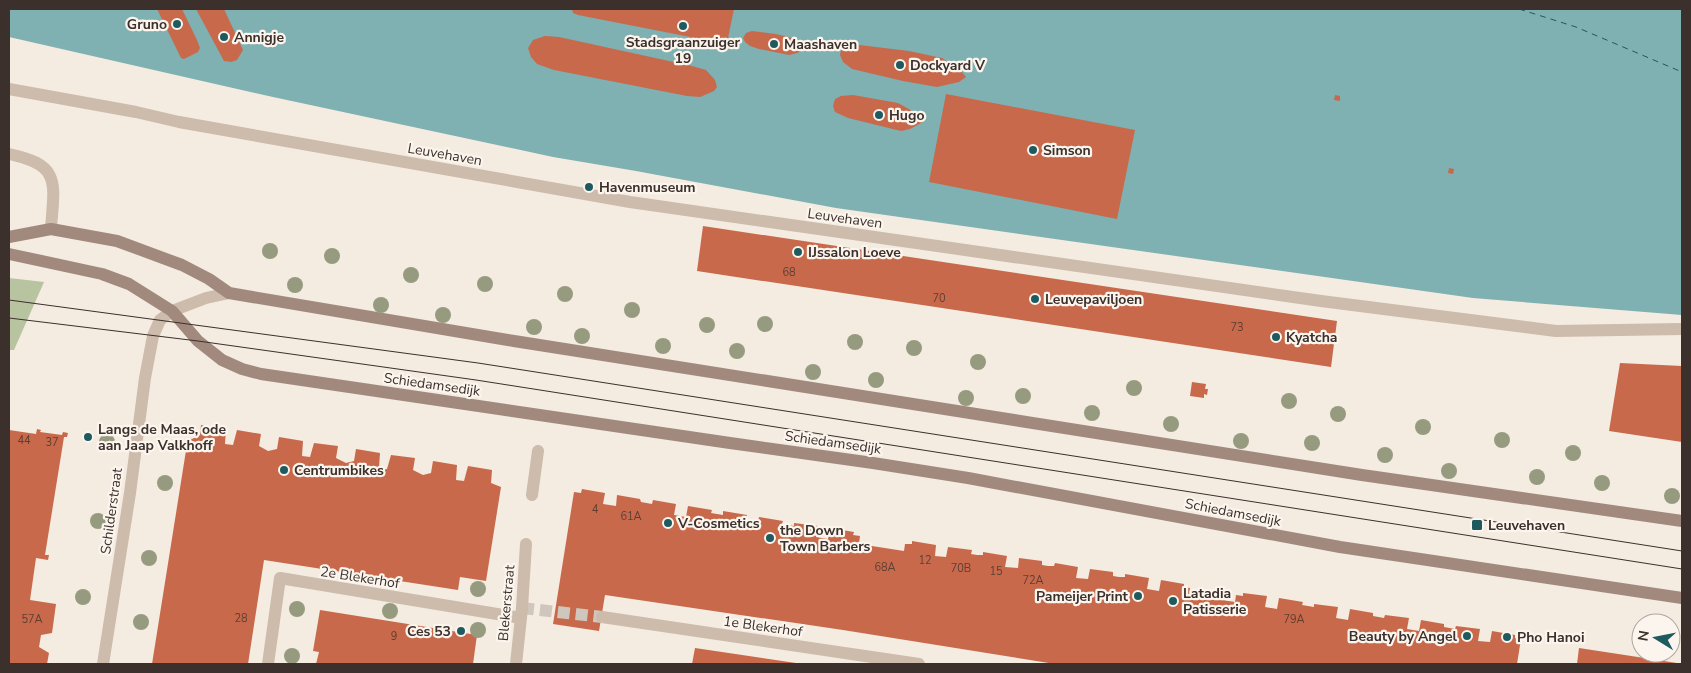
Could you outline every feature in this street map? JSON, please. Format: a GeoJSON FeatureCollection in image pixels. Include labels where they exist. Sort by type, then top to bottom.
{"type":"FeatureCollection","features":[{"type":"Feature","properties":{"kind":"main road"},"geometry":{"type":"LineString","coordinates":[[9,237],[51,229],[117,241],[182,265],[209,279],[229,293],[514,341],[1362,475],[1682,521]]}},
{"type":"Feature","properties":{"kind":"main road","name":"Schiedamsedijk"},"geometry":{"type":"LineString","coordinates":[[9,254],[102,274],[129,284],[172,311],[198,341],[217,356],[242,370],[261,374],[874,462],[1340,547],[1682,598]]}},
{"type":"Feature","properties":{"kind":"street","name":"Leuvehaven"},"geometry":{"type":"LineString","coordinates":[[9,89],[136,112],[179,122],[620,200],[951,248],[1331,302],[1556,331],[1682,329]]}},
{"type":"Feature","properties":{"kind":"street"},"geometry":{"type":"LineString","coordinates":[[9,154],[30,159],[45,168],[52,178],[51,229]]}},
{"type":"Feature","properties":{"kind":"street","name":"Schilderstraat"},"geometry":{"type":"LineString","coordinates":[[103,664],[130,493],[145,378],[153,336],[160,320],[172,311],[206,298],[229,293]]}},
{"type":"Feature","properties":{"kind":"street"},"geometry":{"type":"LineString","coordinates":[[532,495],[538,451]]}},
{"type":"Feature","properties":{"kind":"street","name":"Blekerstraat"},"geometry":{"type":"LineString","coordinates":[[516,664],[522,613],[526,544]]}},
{"type":"Feature","properties":{"kind":"street","name":"2e Blekerhof"},"geometry":{"type":"LineString","coordinates":[[268,664],[280,578],[522,613]]}},
{"type":"Feature","properties":{"kind":"street","name":"1e Blekerhof"},"geometry":{"type":"LineString","coordinates":[[602,617],[919,664]]}},
{"type":"Feature","properties":{"kind":"green space"},"geometry":{"type":"Polygon","coordinates":[[[9,278],[44,282],[14,350],[9,350],[9,278]]]}},
{"type":"Feature","properties":{"kind":"water"},"geometry":{"type":"Polygon","coordinates":[[[9,9],[1682,9],[1682,315],[1473,298],[836,208],[553,157],[273,97],[9,37],[9,9]]]}},
{"type":"Feature","properties":{"kind":"building","name":"Gruno"},"geometry":{"type":"Polygon","coordinates":[[[157,9],[182,9],[200,48],[198,52],[184,59],[181,58],[157,9]]]}},
{"type":"Feature","properties":{"kind":"building","name":"Annigje"},"geometry":{"type":"Polygon","coordinates":[[[196,9],[224,9],[243,50],[237,60],[231,62],[224,61],[196,9]]]}},
{"type":"Feature","properties":{"kind":"building","name":"Stadsgraanzuiger 19"},"geometry":{"type":"Polygon","coordinates":[[[572,9],[734,9],[728,38],[726,42],[721,43],[578,15],[573,13],[572,9]]]}},
{"type":"Feature","properties":{"kind":"building","name":"Maashaven"},"geometry":{"type":"Polygon","coordinates":[[[752,31],[792,38],[806,49],[789,55],[750,46],[743,38],[746,33],[752,31]]]}},
{"type":"Feature","properties":{"kind":"building"},"geometry":{"type":"Polygon","coordinates":[[[545,36],[559,37],[706,70],[715,80],[717,87],[714,91],[700,97],[687,96],[554,70],[537,64],[531,57],[528,48],[533,40],[545,36]]]}},
{"type":"Feature","properties":{"kind":"building","name":"Dockyard V"},"geometry":{"type":"Polygon","coordinates":[[[851,44],[909,51],[942,58],[961,71],[966,77],[959,82],[937,87],[852,69],[843,62],[840,55],[841,50],[845,46],[851,44]]]}},
{"type":"Feature","properties":{"kind":"building","name":"Simson"},"geometry":{"type":"Polygon","coordinates":[[[946,94],[1135,130],[1117,219],[929,182],[946,94]]]}},
{"type":"Feature","properties":{"kind":"building","name":"Hugo"},"geometry":{"type":"Polygon","coordinates":[[[853,95],[898,103],[914,112],[923,122],[910,129],[901,131],[848,118],[835,112],[833,106],[835,99],[841,96],[853,95]]]}},
{"type":"Feature","properties":{"kind":"building"},"geometry":{"type":"Polygon","coordinates":[[[1335,95],[1340,96],[1340,101],[1334,100],[1335,95]]]}},
{"type":"Feature","properties":{"kind":"building"},"geometry":{"type":"Polygon","coordinates":[[[1449,168],[1454,169],[1453,174],[1448,173],[1449,168]]]}},
{"type":"Feature","properties":{"kind":"building","name":"Leuvepaviljoen"},"geometry":{"type":"Polygon","coordinates":[[[703,226],[1337,321],[1331,367],[697,271],[703,226]]]}},
{"type":"Feature","properties":{"kind":"building"},"geometry":{"type":"Polygon","coordinates":[[[1620,363],[1682,366],[1682,442],[1609,431],[1620,363]]]}},
{"type":"Feature","properties":{"kind":"building"},"geometry":{"type":"Polygon","coordinates":[[[1192,382],[1206,384],[1205,389],[1208,389],[1207,395],[1204,394],[1204,398],[1190,396],[1192,382]]]}},
{"type":"Feature","properties":{"kind":"building"},"geometry":{"type":"Polygon","coordinates":[[[201,425],[226,429],[225,444],[233,445],[237,430],[261,434],[259,446],[268,451],[277,449],[279,437],[303,441],[302,456],[310,457],[314,443],[338,446],[336,458],[346,463],[354,461],[356,449],[380,453],[379,468],[382,469],[387,469],[391,455],[415,458],[413,470],[423,475],[431,473],[433,461],[457,465],[456,480],[464,481],[468,466],[492,470],[491,483],[501,487],[486,581],[460,577],[458,590],[264,560],[248,664],[152,664],[188,438],[192,439],[200,435],[201,425]]]}},
{"type":"Feature","properties":{"kind":"building"},"geometry":{"type":"Polygon","coordinates":[[[37,429],[41,430],[40,432],[62,435],[63,432],[68,433],[67,437],[64,437],[45,555],[49,555],[48,560],[36,558],[30,600],[56,604],[52,633],[41,635],[39,647],[49,653],[47,664],[9,664],[9,430],[36,434],[37,429]]]}},
{"type":"Feature","properties":{"kind":"building"},"geometry":{"type":"Polygon","coordinates":[[[582,489],[605,493],[603,504],[616,506],[617,495],[640,499],[641,502],[652,504],[653,500],[676,504],[674,515],[686,517],[688,506],[712,510],[711,513],[723,515],[723,511],[747,515],[745,526],[757,528],[759,517],[783,521],[782,524],[794,526],[794,523],[818,526],[816,537],[828,539],[830,528],[854,532],[853,535],[860,536],[859,544],[904,551],[905,544],[912,544],[912,541],[936,545],[935,556],[946,557],[948,547],[972,550],[971,554],[977,555],[983,555],[983,552],[1007,556],[1005,567],[1018,568],[1019,558],[1042,561],[1042,565],[1048,566],[1054,566],[1055,563],[1078,567],[1076,578],[1088,579],[1090,569],[1113,572],[1113,576],[1119,577],[1125,577],[1125,574],[1149,578],[1147,589],[1159,591],[1161,580],[1184,584],[1184,587],[1190,588],[1189,595],[1235,602],[1236,595],[1243,596],[1243,593],[1267,596],[1265,607],[1277,609],[1279,598],[1303,602],[1302,605],[1314,607],[1314,604],[1338,607],[1336,618],[1348,620],[1350,609],[1373,613],[1373,616],[1384,618],[1385,615],[1409,618],[1407,629],[1419,631],[1421,620],[1444,624],[1444,627],[1455,629],[1456,626],[1480,629],[1478,641],[1490,642],[1492,631],[1515,635],[1515,638],[1521,639],[1517,664],[1055,664],[605,595],[599,631],[553,624],[574,492],[581,493],[582,489]]]}},
{"type":"Feature","properties":{"kind":"building"},"geometry":{"type":"Polygon","coordinates":[[[320,610],[477,635],[473,664],[316,664],[319,652],[313,651],[320,610]]]}},
{"type":"Feature","properties":{"kind":"building"},"geometry":{"type":"Polygon","coordinates":[[[695,648],[796,663],[796,664],[692,664],[695,648]]]}},
{"type":"Feature","properties":{"kind":"building"},"geometry":{"type":"Polygon","coordinates":[[[1579,648],[1631,656],[1631,663],[1677,663],[1677,664],[1577,664],[1579,648]]]}},
{"type":"Feature","properties":{"kind":"ferry route"},"geometry":{"type":"LineString","coordinates":[[1519,9],[1576,27],[1682,72]]}},
{"type":"Feature","properties":{"kind":"tunnel"},"geometry":{"type":"LineString","coordinates":[[522,608],[602,617]]}},
{"type":"Feature","properties":{"kind":"tram line"},"geometry":{"type":"LineString","coordinates":[[9,300],[478,363],[1682,551]]}},
{"type":"Feature","properties":{"kind":"tram line"},"geometry":{"type":"LineString","coordinates":[[9,318],[198,341],[476,380],[1682,569]]}},
{"type":"Feature","properties":{"kind":"place","name":"Gruno"},"geometry":{"type":"Point","coordinates":[177,24]}},
{"type":"Feature","properties":{"kind":"place","name":"Stadsgraanzuiger 19"},"geometry":{"type":"Point","coordinates":[683,26]}},
{"type":"Feature","properties":{"kind":"place","name":"Annigje"},"geometry":{"type":"Point","coordinates":[224,37]}},
{"type":"Feature","properties":{"kind":"place","name":"Maashaven"},"geometry":{"type":"Point","coordinates":[774,44]}},
{"type":"Feature","properties":{"kind":"place","name":"Dockyard V"},"geometry":{"type":"Point","coordinates":[900,65]}},
{"type":"Feature","properties":{"kind":"place","name":"Hugo"},"geometry":{"type":"Point","coordinates":[879,115]}},
{"type":"Feature","properties":{"kind":"place","name":"Simson"},"geometry":{"type":"Point","coordinates":[1033,150]}},
{"type":"Feature","properties":{"kind":"place","name":"Havenmuseum"},"geometry":{"type":"Point","coordinates":[589,187]}},
{"type":"Feature","properties":{"kind":"place","name":"IJssalon Loeve"},"geometry":{"type":"Point","coordinates":[798,252]}},
{"type":"Feature","properties":{"kind":"place","name":"Leuvepaviljoen"},"geometry":{"type":"Point","coordinates":[1035,299]}},
{"type":"Feature","properties":{"kind":"place","name":"Kyatcha"},"geometry":{"type":"Point","coordinates":[1276,337]}},
{"type":"Feature","properties":{"kind":"place","name":"Langs de Maas, ode aan Jaap Valkhoff"},"geometry":{"type":"Point","coordinates":[88,437]}},
{"type":"Feature","properties":{"kind":"place","name":"Centrumbikes"},"geometry":{"type":"Point","coordinates":[284,470]}},
{"type":"Feature","properties":{"kind":"place","name":"V-Cosmetics"},"geometry":{"type":"Point","coordinates":[668,523]}},
{"type":"Feature","properties":{"kind":"place","name":"Leuvehaven"},"geometry":{"type":"Point","coordinates":[1477,525]}},
{"type":"Feature","properties":{"kind":"place","name":"the Down Town Barbers"},"geometry":{"type":"Point","coordinates":[770,538]}},
{"type":"Feature","properties":{"kind":"place","name":"Pameijer Print"},"geometry":{"type":"Point","coordinates":[1138,596]}},
{"type":"Feature","properties":{"kind":"place","name":"Latadia Patisserie"},"geometry":{"type":"Point","coordinates":[1173,601]}},
{"type":"Feature","properties":{"kind":"place","name":"Ces 53"},"geometry":{"type":"Point","coordinates":[461,631]}},
{"type":"Feature","properties":{"kind":"place","name":"Beauty by Angel"},"geometry":{"type":"Point","coordinates":[1467,636]}},
{"type":"Feature","properties":{"kind":"place","name":"Pho Hanoi"},"geometry":{"type":"Point","coordinates":[1507,637]}}]}
